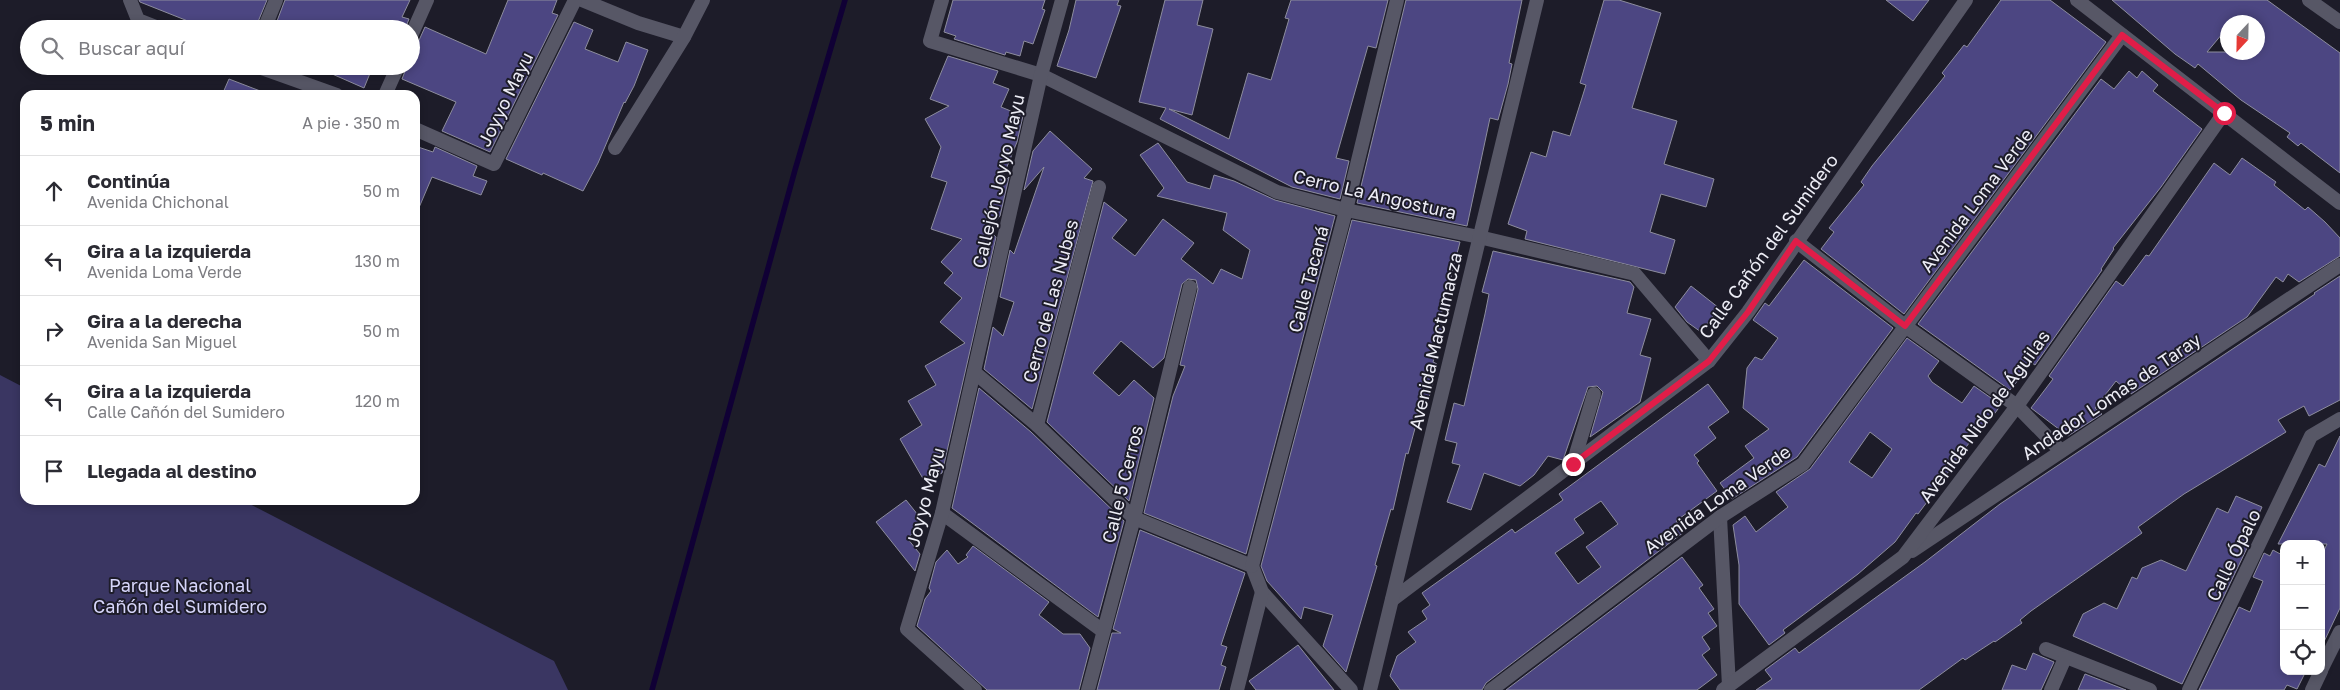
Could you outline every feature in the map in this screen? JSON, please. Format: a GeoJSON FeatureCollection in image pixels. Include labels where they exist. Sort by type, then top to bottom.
{"type":"FeatureCollection","features":[{"type":"Feature","properties":{"kind":"street"},"geometry":{"type":"LineString","coordinates":[[130,0],[138,20]]}},
{"type":"Feature","properties":{"kind":"street"},"geometry":{"type":"LineString","coordinates":[[268,20],[276,0]]}},
{"type":"Feature","properties":{"kind":"street"},"geometry":{"type":"LineString","coordinates":[[418,20],[427,0]]}},
{"type":"Feature","properties":{"kind":"street","name":"Joyyo Mayu"},"geometry":{"type":"LineString","coordinates":[[420,131],[494,164],[575,0]]}},
{"type":"Feature","properties":{"kind":"street"},"geometry":{"type":"LineString","coordinates":[[582,0],[638,23],[684,38]]}},
{"type":"Feature","properties":{"kind":"street"},"geometry":{"type":"LineString","coordinates":[[615,148],[684,38],[703,0]]}},
{"type":"Feature","properties":{"kind":"street","name":"Cerro La Angostura"},"geometry":{"type":"LineString","coordinates":[[942,0],[930,41],[1041,75],[1278,192],[1346,210],[1479,236],[1635,274],[1709,361]]}},
{"type":"Feature","properties":{"kind":"street","name":"Callejón Joyyo Mayu"},"geometry":{"type":"LineString","coordinates":[[974,372],[1041,75],[1062,0]]}},
{"type":"Feature","properties":{"kind":"street","name":"Calle Tacaná"},"geometry":{"type":"LineString","coordinates":[[1252,566],[1346,210],[1397,0]]}},
{"type":"Feature","properties":{"kind":"street","name":"Avenida Mactumacza"},"geometry":{"type":"LineString","coordinates":[[1370,690],[1537,0]]}},
{"type":"Feature","properties":{"kind":"street","name":"Calle Cañón del Sumidero"},"geometry":{"type":"LineString","coordinates":[[1392,600],[1709,361],[1748,312],[1966,0]]}},
{"type":"Feature","properties":{"kind":"street"},"geometry":{"type":"LineString","coordinates":[[2077,0],[2340,204]]}},
{"type":"Feature","properties":{"kind":"street"},"geometry":{"type":"LineString","coordinates":[[2309,0],[2340,22]]}},
{"type":"Feature","properties":{"kind":"street","name":"Avenida Loma Verde"},"geometry":{"type":"LineString","coordinates":[[1492,690],[1720,517],[1803,464],[2122,35]]}},
{"type":"Feature","properties":{"kind":"street"},"geometry":{"type":"LineString","coordinates":[[281,75],[323,90]]}},
{"type":"Feature","properties":{"kind":"street"},"geometry":{"type":"LineString","coordinates":[[387,90],[394,75]]}},
{"type":"Feature","properties":{"kind":"street","name":"Avenida Nido de Águilas"},"geometry":{"type":"LineString","coordinates":[[1726,688],[1903,557],[2016,406],[2224,113]]}},
{"type":"Feature","properties":{"kind":"street","name":"Cerro de Las Nubes"},"geometry":{"type":"LineString","coordinates":[[1037,425],[1100,187]]}},
{"type":"Feature","properties":{"kind":"street"},"geometry":{"type":"LineString","coordinates":[[1796,241],[1905,326],[2016,406],[2061,452]]}},
{"type":"Feature","properties":{"kind":"street","name":"Andador Lomas de Taray"},"geometry":{"type":"LineString","coordinates":[[1903,557],[2340,265]]}},
{"type":"Feature","properties":{"kind":"street","name":"Calle 5 Cerros"},"geometry":{"type":"LineString","coordinates":[[1088,690],[1134,518],[1190,287]]}},
{"type":"Feature","properties":{"kind":"street"},"geometry":{"type":"LineString","coordinates":[[974,372],[1037,425],[1134,518],[1252,566],[1262,592],[1351,690]]}},
{"type":"Feature","properties":{"kind":"street","name":"Joyyo Mayu"},"geometry":{"type":"LineString","coordinates":[[974,372],[942,513],[907,630],[975,690]]}},
{"type":"Feature","properties":{"kind":"street"},"geometry":{"type":"LineString","coordinates":[[1573,464],[1594,394]]}},
{"type":"Feature","properties":{"kind":"street","name":"Calle Ópalo"},"geometry":{"type":"LineString","coordinates":[[2189,690],[2311,436],[2340,419]]}},
{"type":"Feature","properties":{"kind":"street"},"geometry":{"type":"LineString","coordinates":[[942,513],[1103,631]]}},
{"type":"Feature","properties":{"kind":"street"},"geometry":{"type":"LineString","coordinates":[[1720,517],[1726,688]]}},
{"type":"Feature","properties":{"kind":"street"},"geometry":{"type":"LineString","coordinates":[[1237,690],[1262,592]]}},
{"type":"Feature","properties":{"kind":"street"},"geometry":{"type":"LineString","coordinates":[[2325,663],[2340,632]]}},
{"type":"Feature","properties":{"kind":"street"},"geometry":{"type":"LineString","coordinates":[[2046,649],[2150,690]]}},
{"type":"Feature","properties":{"kind":"street"},"geometry":{"type":"LineString","coordinates":[[2051,690],[2065,658]]}},
{"type":"Feature","properties":{"kind":"street"},"geometry":{"type":"LineString","coordinates":[[2312,690],[2319,675]]}},
{"type":"Feature","properties":{"kind":"green space","name":"Parque Nacional Cañón del Sumidero"},"geometry":{"type":"Polygon","coordinates":[[[0,375],[20,385],[20,505],[252,505],[554,661],[568,690],[0,690],[0,375]]]}},
{"type":"Feature","properties":{"kind":"building"},"geometry":{"type":"Polygon","coordinates":[[[139,0],[267,0],[259,20],[185,20],[139,0]]]}},
{"type":"Feature","properties":{"kind":"building"},"geometry":{"type":"Polygon","coordinates":[[[285,0],[410,0],[402,17],[409,20],[277,20],[285,0]]]}},
{"type":"Feature","properties":{"kind":"building"},"geometry":{"type":"Polygon","coordinates":[[[508,0],[557,0],[552,13],[558,15],[490,152],[442,131],[456,102],[402,79],[404,75],[420,75],[420,38],[425,27],[486,54],[508,0]]]}},
{"type":"Feature","properties":{"kind":"building"},"geometry":{"type":"Polygon","coordinates":[[[953,0],[1045,0],[1042,9],[1045,10],[1033,44],[1024,41],[1020,56],[1006,52],[1005,55],[954,39],[956,36],[944,32],[953,0]]]}},
{"type":"Feature","properties":{"kind":"building"},"geometry":{"type":"Polygon","coordinates":[[[1076,0],[1119,0],[1117,5],[1121,6],[1096,78],[1057,66],[1069,30],[1076,0]]]}},
{"type":"Feature","properties":{"kind":"building"},"geometry":{"type":"Polygon","coordinates":[[[1165,0],[1203,0],[1197,25],[1213,29],[1192,115],[1169,109],[1229,139],[1248,73],[1271,80],[1289,19],[1285,18],[1291,0],[1388,0],[1376,48],[1368,46],[1336,158],[1349,161],[1340,199],[1292,187],[1160,119],[1166,108],[1139,102],[1165,0]]]}},
{"type":"Feature","properties":{"kind":"building"},"geometry":{"type":"Polygon","coordinates":[[[1406,0],[1522,0],[1509,63],[1512,64],[1508,84],[1498,120],[1490,118],[1467,226],[1357,203],[1406,0]]]}},
{"type":"Feature","properties":{"kind":"building"},"geometry":{"type":"Polygon","coordinates":[[[1604,0],[1619,0],[1661,13],[1632,108],[1677,121],[1664,164],[1714,179],[1706,207],[1661,194],[1650,232],[1675,240],[1665,274],[1525,239],[1527,231],[1508,224],[1531,152],[1546,157],[1553,131],[1570,136],[1586,85],[1580,83],[1604,0]]]}},
{"type":"Feature","properties":{"kind":"building"},"geometry":{"type":"Polygon","coordinates":[[[1886,0],[1929,0],[1913,21],[1886,0]]]}},
{"type":"Feature","properties":{"kind":"building"},"geometry":{"type":"Polygon","coordinates":[[[2001,0],[2050,0],[2106,42],[1904,314],[1821,249],[1834,232],[1829,228],[1864,185],[1861,182],[1872,166],[1945,76],[1942,73],[1964,45],[1967,47],[2001,0]]]}},
{"type":"Feature","properties":{"kind":"building"},"geometry":{"type":"Polygon","coordinates":[[[2112,0],[2267,0],[2340,53],[2340,173],[2301,143],[2298,146],[2287,137],[2290,133],[2241,100],[2198,64],[2195,68],[2175,54],[2112,0]]]}},
{"type":"Feature","properties":{"kind":"building"},"geometry":{"type":"Polygon","coordinates":[[[574,22],[593,30],[585,49],[618,62],[626,42],[648,50],[634,86],[624,102],[598,163],[583,191],[506,159],[574,22]]]}},
{"type":"Feature","properties":{"kind":"building"},"geometry":{"type":"Polygon","coordinates":[[[948,56],[998,71],[993,83],[1009,89],[1001,107],[1023,116],[1017,142],[998,189],[1009,177],[1000,216],[988,230],[996,237],[942,473],[925,482],[900,439],[922,425],[908,401],[936,385],[925,366],[965,343],[940,322],[962,298],[944,283],[953,273],[941,262],[962,239],[931,229],[947,182],[931,177],[941,147],[925,119],[949,106],[930,99],[948,56]]]}},
{"type":"Feature","properties":{"kind":"building"},"geometry":{"type":"Polygon","coordinates":[[[2129,71],[2137,78],[2142,71],[2158,85],[2153,91],[2202,129],[2161,187],[2113,248],[2102,270],[2035,365],[2032,363],[2010,390],[1918,324],[2101,79],[2114,89],[2129,71]]]}},
{"type":"Feature","properties":{"kind":"building"},"geometry":{"type":"Polygon","coordinates":[[[334,75],[369,75],[364,88],[334,75]]]}},
{"type":"Feature","properties":{"kind":"building"},"geometry":{"type":"Polygon","coordinates":[[[229,79],[258,90],[224,90],[229,79]]]}},
{"type":"Feature","properties":{"kind":"building"},"geometry":{"type":"Polygon","coordinates":[[[1050,131],[1092,169],[1084,178],[1093,181],[1032,409],[984,369],[993,327],[1003,336],[1014,302],[1000,297],[1010,250],[1014,254],[1044,167],[1024,190],[1033,151],[1050,131]]]}},
{"type":"Feature","properties":{"kind":"building"},"geometry":{"type":"Polygon","coordinates":[[[1158,143],[1187,182],[1210,189],[1214,175],[1234,181],[1275,200],[1335,216],[1246,554],[1144,513],[1173,396],[1185,366],[1180,365],[1198,289],[1196,280],[1188,279],[1182,284],[1164,358],[1153,368],[1121,341],[1093,373],[1119,396],[1134,380],[1154,398],[1129,501],[1047,422],[1104,202],[1127,220],[1112,238],[1135,256],[1163,219],[1194,243],[1181,259],[1213,284],[1221,269],[1242,279],[1250,250],[1223,230],[1227,213],[1157,196],[1164,188],[1140,155],[1158,143]]]}},
{"type":"Feature","properties":{"kind":"building"},"geometry":{"type":"Polygon","coordinates":[[[435,147],[477,166],[473,176],[487,181],[481,195],[432,177],[420,205],[420,148],[433,152],[435,147]]]}},
{"type":"Feature","properties":{"kind":"building"},"geometry":{"type":"Polygon","coordinates":[[[2242,158],[2276,182],[2274,185],[2305,210],[2308,207],[2325,222],[2340,238],[2340,256],[2299,282],[2288,274],[2283,282],[2276,277],[2247,317],[2131,394],[2116,381],[2095,408],[2102,414],[2068,436],[2031,408],[2053,379],[2049,376],[2116,281],[2123,286],[2146,255],[2149,256],[2214,163],[2230,175],[2242,158]]]}},
{"type":"Feature","properties":{"kind":"building"},"geometry":{"type":"Polygon","coordinates":[[[1352,220],[1460,242],[1439,323],[1443,324],[1433,362],[1437,364],[1433,383],[1428,401],[1423,399],[1408,454],[1406,453],[1393,510],[1391,509],[1375,565],[1377,566],[1346,672],[1323,646],[1333,615],[1304,607],[1301,619],[1267,581],[1261,566],[1352,220]]]}},
{"type":"Feature","properties":{"kind":"building"},"geometry":{"type":"Polygon","coordinates":[[[1493,251],[1630,282],[1634,287],[1627,313],[1651,319],[1640,355],[1651,358],[1640,402],[1590,437],[1603,392],[1597,386],[1588,387],[1563,460],[1548,456],[1534,475],[1520,486],[1484,473],[1471,510],[1447,502],[1460,465],[1452,463],[1457,443],[1445,440],[1454,403],[1464,406],[1489,294],[1482,292],[1493,251]]]}},
{"type":"Feature","properties":{"kind":"building"},"geometry":{"type":"Polygon","coordinates":[[[1804,260],[1893,328],[1797,457],[1732,499],[1720,483],[1754,458],[1745,446],[1769,429],[1743,408],[1747,368],[1755,357],[1762,360],[1778,338],[1753,320],[1765,303],[1769,306],[1804,260]]]}},
{"type":"Feature","properties":{"kind":"building"},"geometry":{"type":"Polygon","coordinates":[[[2340,276],[2340,400],[2309,416],[2304,406],[2278,420],[2286,432],[2184,494],[2138,527],[2142,533],[2031,611],[2020,620],[2022,623],[1965,660],[1963,658],[1919,690],[1756,690],[1772,679],[1765,670],[1795,648],[1799,653],[1925,562],[2000,504],[2340,276]]]}},
{"type":"Feature","properties":{"kind":"building"},"geometry":{"type":"Polygon","coordinates":[[[1691,286],[1719,308],[1701,332],[1687,322],[1675,307],[1691,286]]]}},
{"type":"Feature","properties":{"kind":"building"},"geometry":{"type":"Polygon","coordinates":[[[1907,338],[1939,361],[1928,376],[1932,382],[1962,403],[1974,386],[2001,405],[1989,421],[1987,419],[1930,498],[1918,514],[1916,513],[1895,542],[1858,574],[1783,630],[1785,633],[1769,645],[1739,604],[1739,565],[1733,525],[1745,516],[1756,532],[1788,507],[1776,492],[1810,469],[1907,338]],[[1870,432],[1849,462],[1872,478],[1892,449],[1870,432]]]}},
{"type":"Feature","properties":{"kind":"building"},"geometry":{"type":"Polygon","coordinates":[[[1708,384],[1729,412],[1708,427],[1716,438],[1694,455],[1699,461],[1697,463],[1717,491],[1676,521],[1684,532],[1486,683],[1482,690],[1400,690],[1390,676],[1397,656],[1416,642],[1408,632],[1427,619],[1422,611],[1430,605],[1422,593],[1512,529],[1515,533],[1563,500],[1559,494],[1708,384]],[[1601,501],[1574,519],[1584,533],[1555,553],[1578,584],[1601,567],[1586,547],[1618,524],[1601,501]]]}},
{"type":"Feature","properties":{"kind":"building"},"geometry":{"type":"Polygon","coordinates":[[[979,388],[1031,432],[1124,521],[1098,617],[952,508],[979,388]]]}},
{"type":"Feature","properties":{"kind":"building"},"geometry":{"type":"Polygon","coordinates":[[[2340,436],[2340,608],[2325,640],[2325,548],[2327,544],[2325,544],[2325,540],[2280,540],[2319,464],[2325,467],[2340,436]]]}},
{"type":"Feature","properties":{"kind":"building"},"geometry":{"type":"Polygon","coordinates":[[[2236,496],[2262,507],[2245,545],[2248,546],[2182,684],[2073,636],[2083,614],[2104,603],[2117,609],[2132,577],[2137,579],[2142,568],[2161,560],[2186,571],[2217,508],[2228,513],[2236,496]]]}},
{"type":"Feature","properties":{"kind":"building"},"geometry":{"type":"Polygon","coordinates":[[[906,500],[922,520],[914,528],[916,531],[907,538],[920,554],[915,571],[876,522],[906,500]]]}},
{"type":"Feature","properties":{"kind":"building"},"geometry":{"type":"Polygon","coordinates":[[[1140,530],[1245,573],[1221,645],[1227,647],[1221,665],[1226,667],[1219,690],[1097,690],[1112,633],[1121,633],[1113,629],[1140,530]]]}},
{"type":"Feature","properties":{"kind":"building"},"geometry":{"type":"Polygon","coordinates":[[[973,546],[1049,602],[1039,615],[1063,634],[1080,634],[1090,648],[1079,690],[987,690],[917,626],[925,599],[931,591],[929,588],[936,562],[947,550],[958,564],[968,557],[966,555],[973,546]]]}},
{"type":"Feature","properties":{"kind":"building"},"geometry":{"type":"Polygon","coordinates":[[[2273,550],[2280,554],[2280,675],[2304,675],[2297,689],[2287,685],[2284,690],[2199,690],[2239,607],[2250,612],[2263,581],[2253,577],[2264,553],[2270,556],[2273,550]]]}},
{"type":"Feature","properties":{"kind":"building"},"geometry":{"type":"Polygon","coordinates":[[[1682,557],[1703,585],[1699,588],[1714,609],[1708,613],[1717,626],[1702,637],[1710,649],[1702,655],[1717,675],[1697,690],[1506,690],[1682,557]]]}},
{"type":"Feature","properties":{"kind":"building"},"geometry":{"type":"Polygon","coordinates":[[[1298,645],[1334,690],[1256,690],[1249,681],[1298,645]]]}},
{"type":"Feature","properties":{"kind":"building"},"geometry":{"type":"Polygon","coordinates":[[[2033,653],[2054,662],[2041,690],[2002,690],[2012,665],[2026,670],[2033,653]]]}},
{"type":"Feature","properties":{"kind":"building"},"geometry":{"type":"Polygon","coordinates":[[[2085,674],[2126,690],[2078,690],[2085,674]]]}},
{"type":"Feature","properties":{"kind":"waterway"},"geometry":{"type":"LineString","coordinates":[[652,690],[795,170],[845,0]]}},
{"type":"Feature","properties":{"kind":"route"},"geometry":{"type":"LineString","coordinates":[[1573,464],[1709,361],[1748,312],[1796,241],[1905,326],[2122,35],[2224,113]]}}]}
